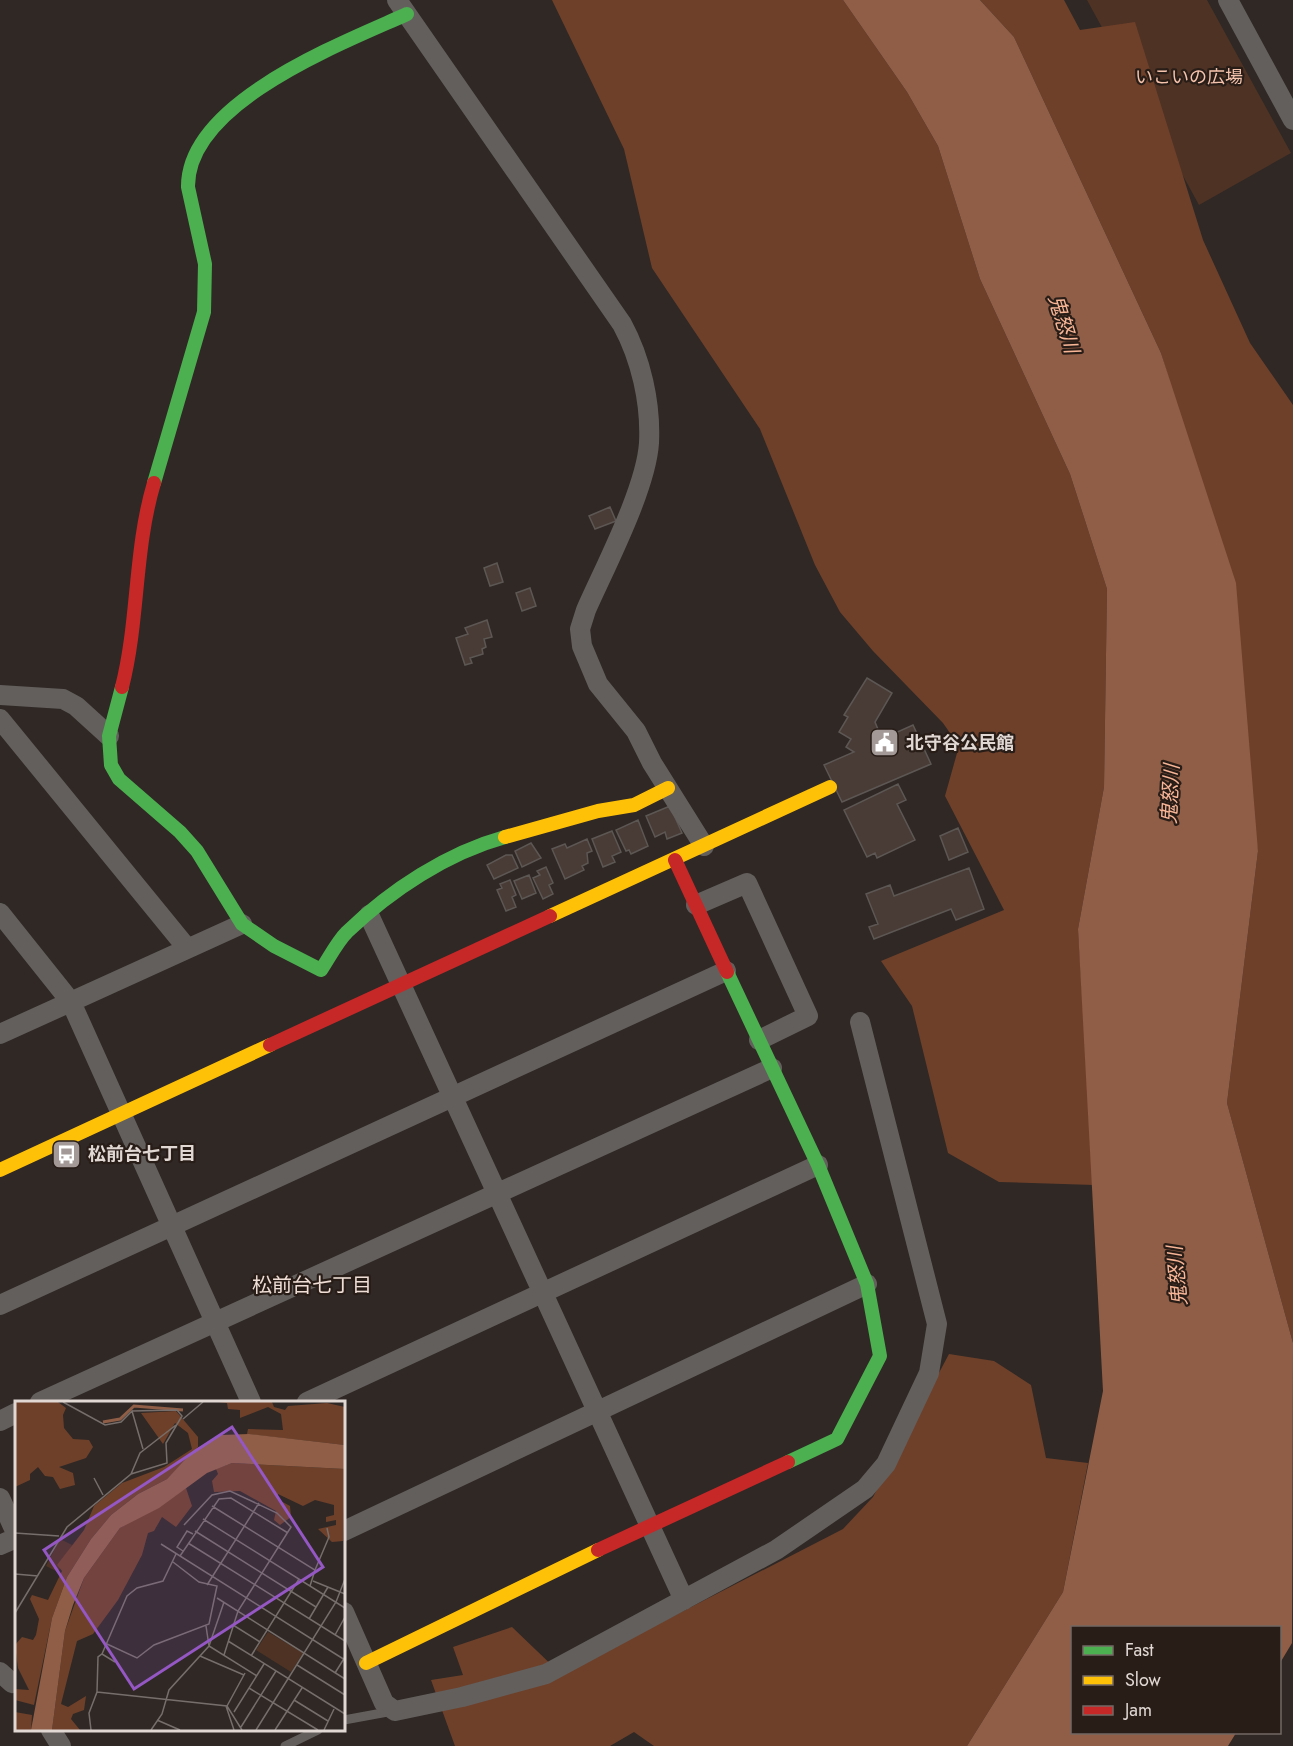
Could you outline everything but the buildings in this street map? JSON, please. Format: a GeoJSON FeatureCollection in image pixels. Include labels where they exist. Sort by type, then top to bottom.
{"type":"FeatureCollection","features":[{"type":"Feature","properties":{"kind":"street"},"geometry":{"type":"LineString","coordinates":[[1228,0],[1293,120]]}},
{"type":"Feature","properties":{"kind":"street"},"geometry":{"type":"LineString","coordinates":[[668,788],[634,805],[598,811],[480,844],[420,875],[346,933],[321,970],[274,946],[242,924],[197,851],[180,832],[119,779],[111,765],[109,736],[130,656],[144,517],[204,312],[207,280],[188,177],[194,152],[220,119],[300,63],[402,7],[622,324],[634,347],[646,404],[649,444],[640,480],[580,629],[582,646],[598,684],[636,731],[704,846]]}},
{"type":"Feature","properties":{"kind":"street"},"geometry":{"type":"LineString","coordinates":[[0,695],[63,699],[76,706],[109,736]]}},
{"type":"Feature","properties":{"kind":"street"},"geometry":{"type":"LineString","coordinates":[[0,719],[187,948]]}},
{"type":"Feature","properties":{"kind":"street"},"geometry":{"type":"LineString","coordinates":[[0,1170],[830,788]]}},
{"type":"Feature","properties":{"kind":"street"},"geometry":{"type":"LineString","coordinates":[[366,1663],[837,1439],[880,1356],[867,1284],[818,1165],[675,860]]}},
{"type":"Feature","properties":{"kind":"street"},"geometry":{"type":"LineString","coordinates":[[696,905],[747,883],[808,1016],[759,1040]]}},
{"type":"Feature","properties":{"kind":"street"},"geometry":{"type":"LineString","coordinates":[[0,914],[71,1002],[251,1401]]}},
{"type":"Feature","properties":{"kind":"street"},"geometry":{"type":"LineString","coordinates":[[369,915],[684,1600]]}},
{"type":"Feature","properties":{"kind":"street"},"geometry":{"type":"LineString","coordinates":[[0,1034],[242,924]]}},
{"type":"Feature","properties":{"kind":"street"},"geometry":{"type":"LineString","coordinates":[[0,1305],[726,971]]}},
{"type":"Feature","properties":{"kind":"street"},"geometry":{"type":"LineString","coordinates":[[345,1614],[384,1703],[395,1711],[462,1697],[546,1674],[776,1550],[865,1489],[886,1464],[929,1373],[937,1324],[860,1022]]}},
{"type":"Feature","properties":{"kind":"street"},"geometry":{"type":"LineString","coordinates":[[42,1401],[772,1068]]}},
{"type":"Feature","properties":{"kind":"street"},"geometry":{"type":"LineString","coordinates":[[309,1401],[818,1165]]}},
{"type":"Feature","properties":{"kind":"street"},"geometry":{"type":"LineString","coordinates":[[345,1531],[867,1284]]}},
{"type":"Feature","properties":{"kind":"street"},"geometry":{"type":"LineString","coordinates":[[0,1421],[15,1414]]}},
{"type":"Feature","properties":{"kind":"street"},"geometry":{"type":"LineString","coordinates":[[0,1498],[15,1533]]}},
{"type":"Feature","properties":{"kind":"street"},"geometry":{"type":"LineString","coordinates":[[0,1545],[15,1536]]}},
{"type":"Feature","properties":{"kind":"street"},"geometry":{"type":"LineString","coordinates":[[52,1731],[61,1746]]}},
{"type":"Feature","properties":{"kind":"lane"},"geometry":{"type":"LineString","coordinates":[[345,1720],[395,1711]]}},
{"type":"Feature","properties":{"kind":"lane"},"geometry":{"type":"LineString","coordinates":[[285,1746],[316,1731]]}},
{"type":"Feature","properties":{"kind":"green space","name":"いこいの広場"},"geometry":{"type":"Polygon","coordinates":[[[1087,0],[1207,0],[1291,153],[1199,205],[1087,0]]]}},
{"type":"Feature","properties":{"kind":"shaded area"},"geometry":{"type":"Polygon","coordinates":[[[552,0],[843,0],[907,92],[938,146],[980,279],[1070,474],[1107,589],[1104,787],[1078,929],[1094,1185],[999,1182],[948,1153],[912,1006],[881,961],[1004,910],[945,796],[959,746],[943,723],[873,651],[840,612],[815,565],[760,429],[652,268],[624,149],[552,0]]]}},
{"type":"Feature","properties":{"kind":"shaded area"},"geometry":{"type":"Polygon","coordinates":[[[980,0],[1064,0],[1080,30],[1135,22],[1203,240],[1250,343],[1293,405],[1293,1343],[1227,1103],[1258,851],[1184,429],[1161,353],[1014,37],[980,0]]]}},
{"type":"Feature","properties":{"kind":"shaded area"},"geometry":{"type":"Polygon","coordinates":[[[949,1354],[994,1361],[1031,1385],[1046,1458],[1088,1463],[1063,1592],[967,1746],[654,1746],[634,1732],[610,1746],[455,1746],[431,1680],[463,1675],[453,1647],[512,1627],[561,1674],[843,1529],[873,1497],[949,1354]]]}},
{"type":"Feature","properties":{"kind":"water","name":"鬼怒川"},"geometry":{"type":"Polygon","coordinates":[[[843,0],[980,0],[1014,37],[1161,353],[1236,583],[1258,851],[1227,1103],[1293,1343],[1292,1643],[1281,1661],[1281,1626],[1071,1626],[1071,1734],[1235,1734],[1228,1746],[967,1746],[1063,1592],[1103,1391],[1078,929],[1104,787],[1107,589],[1070,474],[980,279],[938,146],[907,92],[843,0]]]}},
{"type":"Feature","properties":{"kind":"traffic: fast"},"geometry":{"type":"LineString","coordinates":[[154,483],[204,312],[205,264],[188,187],[194,156],[213,128],[240,103],[273,80],[309,59],[407,14]]}},
{"type":"Feature","properties":{"kind":"traffic: fast"},"geometry":{"type":"LineString","coordinates":[[122,687],[109,736],[111,765],[119,779],[180,832],[197,851],[242,924],[274,946],[321,970],[347,932],[401,888],[441,863],[505,837]]}},
{"type":"Feature","properties":{"kind":"traffic: fast"},"geometry":{"type":"LineString","coordinates":[[727,972],[818,1165],[867,1284],[880,1356],[837,1439],[788,1462]]}},
{"type":"Feature","properties":{"kind":"traffic: slow"},"geometry":{"type":"LineString","coordinates":[[550,916],[830,787]]}},
{"type":"Feature","properties":{"kind":"traffic: slow"},"geometry":{"type":"LineString","coordinates":[[505,837],[598,811],[634,805],[668,788]]}},
{"type":"Feature","properties":{"kind":"traffic: slow"},"geometry":{"type":"LineString","coordinates":[[0,1170],[270,1045]]}},
{"type":"Feature","properties":{"kind":"traffic: slow"},"geometry":{"type":"LineString","coordinates":[[366,1663],[598,1550]]}},
{"type":"Feature","properties":{"kind":"traffic: jam"},"geometry":{"type":"LineString","coordinates":[[122,687],[131,636],[143,534],[154,483]]}},
{"type":"Feature","properties":{"kind":"traffic: jam"},"geometry":{"type":"LineString","coordinates":[[675,860],[727,972]]}},
{"type":"Feature","properties":{"kind":"traffic: jam"},"geometry":{"type":"LineString","coordinates":[[270,1045],[550,916]]}},
{"type":"Feature","properties":{"kind":"traffic: jam"},"geometry":{"type":"LineString","coordinates":[[598,1550],[788,1462]]}},
{"type":"Feature","properties":{"kind":"place","name":"北守谷公民館"},"geometry":{"type":"Point","coordinates":[885,743]}},
{"type":"Feature","properties":{"kind":"place","name":"松前台七丁目"},"geometry":{"type":"Point","coordinates":[67,1154]}},
{"type":"Feature","properties":{"kind":"district","name":"松前台七丁目"},"geometry":{"type":"Point","coordinates":[312,1285]}}]}
